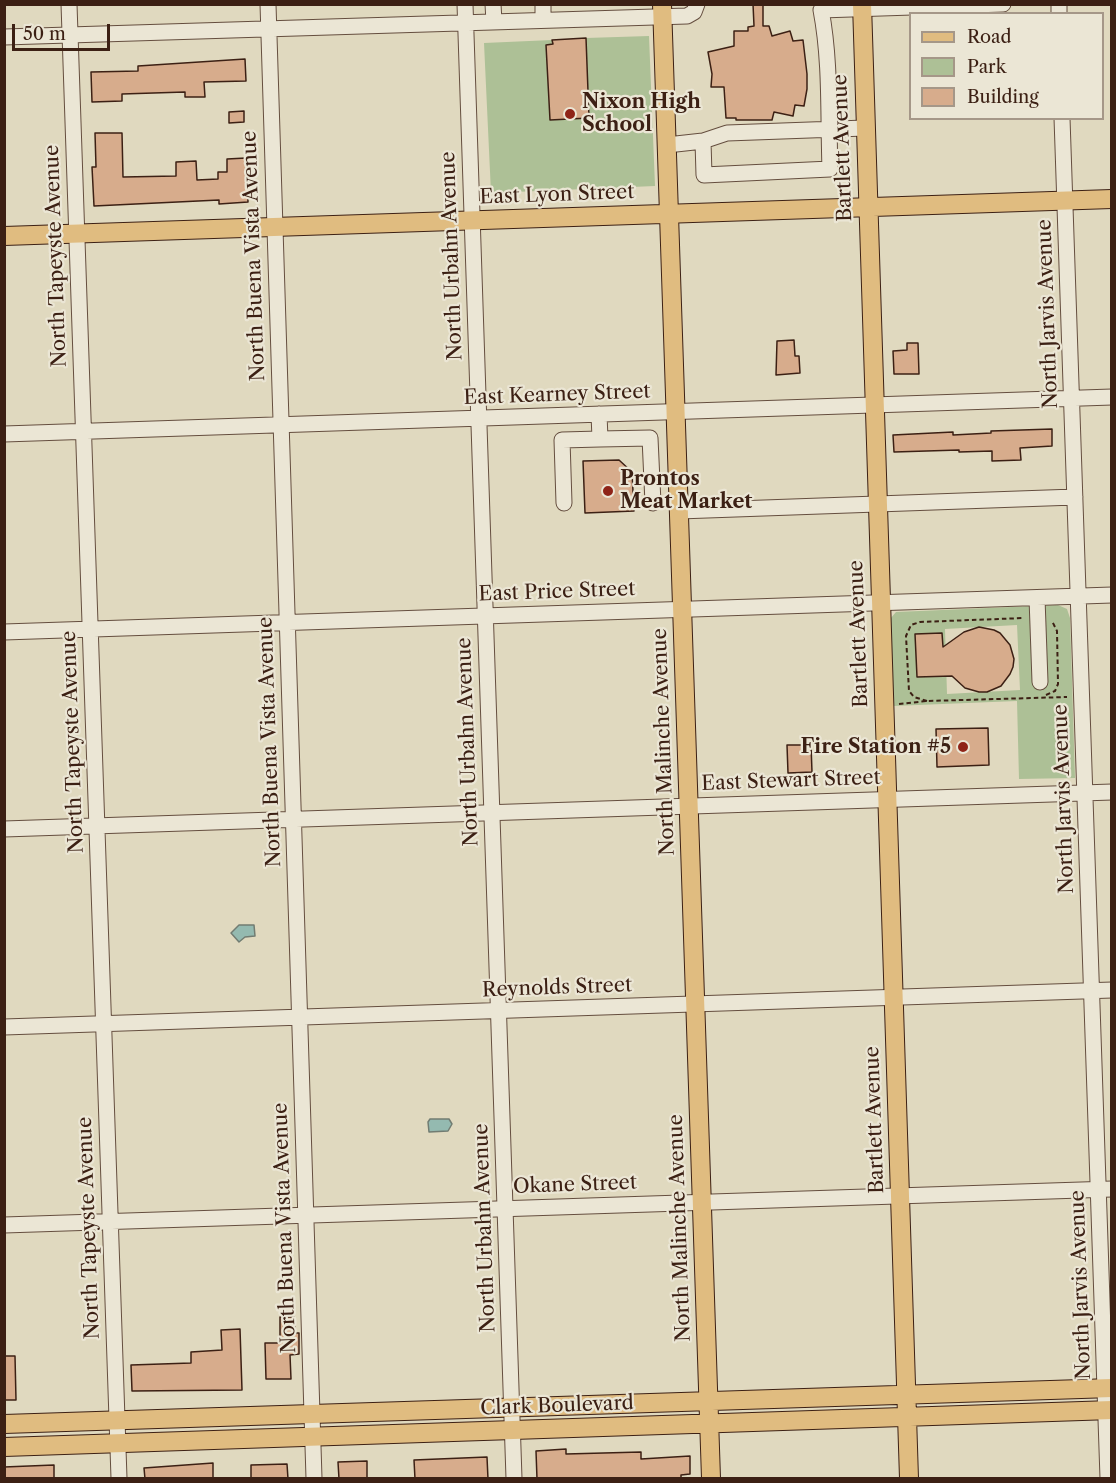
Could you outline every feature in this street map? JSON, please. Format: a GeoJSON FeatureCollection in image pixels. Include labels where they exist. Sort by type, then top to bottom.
{"type":"FeatureCollection","features":[{"type":"Feature","properties":{"kind":"main road","name":"Bartlett Avenue"},"geometry":{"type":"LineString","coordinates":[[862,7],[909,1479]]}},
{"type":"Feature","properties":{"kind":"main road","name":"North Malinche Avenue"},"geometry":{"type":"LineString","coordinates":[[662,11],[711,1479]]}},
{"type":"Feature","properties":{"kind":"main road","name":"East Lyon Street"},"geometry":{"type":"LineString","coordinates":[[4,236],[1112,199]]}},
{"type":"Feature","properties":{"kind":"main road","name":"Clark Boulevard"},"geometry":{"type":"LineString","coordinates":[[4,1424],[1108,1388]]}},
{"type":"Feature","properties":{"kind":"main road","name":"Clark Boulevard"},"geometry":{"type":"LineString","coordinates":[[4,1447],[1109,1410]]}},
{"type":"Feature","properties":{"kind":"street","name":"North Tapeyste Avenue"},"geometry":{"type":"LineString","coordinates":[[69,4],[119,1479]]}},
{"type":"Feature","properties":{"kind":"street","name":"North Buena Vista Avenue"},"geometry":{"type":"LineString","coordinates":[[268,4],[314,1479]]}},
{"type":"Feature","properties":{"kind":"street","name":"North Urbahn Avenue"},"geometry":{"type":"LineString","coordinates":[[465,4],[514,1479]]}},
{"type":"Feature","properties":{"kind":"street"},"geometry":{"type":"LineString","coordinates":[[466,22],[470,4]]}},
{"type":"Feature","properties":{"kind":"street"},"geometry":{"type":"LineString","coordinates":[[493,4],[494,22]]}},
{"type":"Feature","properties":{"kind":"street"},"geometry":{"type":"LineString","coordinates":[[4,38],[494,22],[543,12],[662,11],[687,16],[694,12],[697,4]]}},
{"type":"Feature","properties":{"kind":"street"},"geometry":{"type":"LineString","coordinates":[[703,141],[704,175],[830,170],[826,34],[821,10],[1003,4]]}},
{"type":"Feature","properties":{"kind":"street","name":"North Jarvis Avenue"},"geometry":{"type":"LineString","coordinates":[[1062,120],[1092,991],[1105,1189],[1108,1479]]}},
{"type":"Feature","properties":{"kind":"street"},"geometry":{"type":"LineString","coordinates":[[667,145],[703,141],[727,133],[865,128]]}},
{"type":"Feature","properties":{"kind":"street","name":"East Kearney Street"},"geometry":{"type":"LineString","coordinates":[[4,434],[1112,397]]}},
{"type":"Feature","properties":{"kind":"street"},"geometry":{"type":"LineString","coordinates":[[599,414],[600,439]]}},
{"type":"Feature","properties":{"kind":"street"},"geometry":{"type":"LineString","coordinates":[[561,416],[564,504]]}},
{"type":"Feature","properties":{"kind":"street"},"geometry":{"type":"LineString","coordinates":[[562,440],[650,438],[653,503]]}},
{"type":"Feature","properties":{"kind":"street"},"geometry":{"type":"LineString","coordinates":[[652,474],[678,474]]}},
{"type":"Feature","properties":{"kind":"street"},"geometry":{"type":"LineString","coordinates":[[679,511],[1075,497]]}},
{"type":"Feature","properties":{"kind":"street","name":"East Price Street"},"geometry":{"type":"LineString","coordinates":[[4,632],[1112,595]]}},
{"type":"Feature","properties":{"kind":"street"},"geometry":{"type":"LineString","coordinates":[[1037,598],[1040,682]]}},
{"type":"Feature","properties":{"kind":"street","name":"East Stewart Street"},"geometry":{"type":"LineString","coordinates":[[4,829],[1112,792]]}},
{"type":"Feature","properties":{"kind":"street","name":"Reynolds Street"},"geometry":{"type":"LineString","coordinates":[[4,1027],[1112,990]]}},
{"type":"Feature","properties":{"kind":"street","name":"Okane Street"},"geometry":{"type":"LineString","coordinates":[[4,1226],[1105,1189]]}},
{"type":"Feature","properties":{"kind":"path"},"geometry":{"type":"LineString","coordinates":[[927,701],[914,697],[909,691],[906,636],[911,625],[920,622],[1033,618]]}},
{"type":"Feature","properties":{"kind":"path"},"geometry":{"type":"LineString","coordinates":[[896,704],[1070,697]]}},
{"type":"Feature","properties":{"kind":"green space","name":"Nixon High School"},"geometry":{"type":"Polygon","coordinates":[[[649,36],[655,186],[491,193],[484,43],[552,40],[553,44],[546,45],[550,120],[589,118],[586,38],[649,36]]]}},
{"type":"Feature","properties":{"kind":"green space"},"geometry":{"type":"Polygon","coordinates":[[[1058,605],[1067,609],[1070,618],[1075,778],[1019,779],[1017,701],[893,706],[890,619],[896,612],[1058,605]],[[1017,625],[945,629],[947,694],[1020,690],[1017,625]]]}},
{"type":"Feature","properties":{"kind":"water"},"geometry":{"type":"Polygon","coordinates":[[[239,925],[254,925],[255,936],[245,937],[239,942],[231,933],[239,925]]]}},
{"type":"Feature","properties":{"kind":"water"},"geometry":{"type":"Polygon","coordinates":[[[430,1119],[449,1119],[452,1124],[448,1131],[429,1132],[430,1119]]]}},
{"type":"Feature","properties":{"kind":"building"},"geometry":{"type":"Polygon","coordinates":[[[753,4],[763,4],[763,26],[769,26],[772,36],[790,31],[793,41],[803,40],[807,89],[804,106],[795,105],[793,116],[774,112],[772,120],[726,118],[724,87],[711,87],[712,74],[708,52],[734,46],[734,31],[748,31],[748,27],[754,26],[753,4]]]}},
{"type":"Feature","properties":{"kind":"building"},"geometry":{"type":"Polygon","coordinates":[[[586,38],[589,118],[550,120],[546,45],[553,44],[552,40],[586,38]]]}},
{"type":"Feature","properties":{"kind":"building"},"geometry":{"type":"Polygon","coordinates":[[[245,59],[246,81],[204,82],[205,97],[185,97],[185,92],[122,94],[122,101],[92,102],[91,72],[138,71],[138,66],[245,59]]]}},
{"type":"Feature","properties":{"kind":"building"},"geometry":{"type":"Polygon","coordinates":[[[244,111],[244,122],[229,123],[229,112],[244,111]]]}},
{"type":"Feature","properties":{"kind":"building"},"geometry":{"type":"Polygon","coordinates":[[[95,133],[122,133],[123,177],[176,176],[176,162],[196,161],[197,180],[218,179],[218,172],[227,172],[227,159],[246,158],[248,202],[219,204],[219,200],[94,206],[92,167],[96,167],[95,133]]]}},
{"type":"Feature","properties":{"kind":"building"},"geometry":{"type":"Polygon","coordinates":[[[794,340],[795,356],[799,356],[800,373],[776,375],[777,341],[794,340]]]}},
{"type":"Feature","properties":{"kind":"building"},"geometry":{"type":"Polygon","coordinates":[[[907,343],[918,343],[919,374],[894,374],[893,351],[907,350],[907,343]]]}},
{"type":"Feature","properties":{"kind":"building"},"geometry":{"type":"Polygon","coordinates":[[[1052,429],[1052,446],[1020,448],[1021,460],[992,461],[992,451],[894,452],[893,435],[953,432],[953,435],[1052,429]]]}},
{"type":"Feature","properties":{"kind":"building","name":"Prontos Meat Market"},"geometry":{"type":"Polygon","coordinates":[[[619,460],[632,472],[634,511],[585,513],[583,461],[619,460]]]}},
{"type":"Feature","properties":{"kind":"building"},"geometry":{"type":"Polygon","coordinates":[[[979,627],[1000,633],[1010,645],[1014,659],[1013,667],[1001,686],[987,692],[979,692],[965,688],[952,676],[917,677],[915,634],[942,633],[943,647],[964,632],[979,627]]]}},
{"type":"Feature","properties":{"kind":"building","name":"Fire Station #5"},"geometry":{"type":"Polygon","coordinates":[[[988,728],[989,765],[937,767],[936,729],[988,728]]]}},
{"type":"Feature","properties":{"kind":"building"},"geometry":{"type":"Polygon","coordinates":[[[787,745],[811,745],[812,772],[788,773],[787,745]]]}},
{"type":"Feature","properties":{"kind":"building"},"geometry":{"type":"Polygon","coordinates":[[[280,1317],[294,1317],[295,1333],[299,1333],[299,1354],[290,1355],[291,1379],[266,1379],[265,1343],[280,1343],[280,1317]]]}},
{"type":"Feature","properties":{"kind":"building"},"geometry":{"type":"Polygon","coordinates":[[[240,1329],[242,1390],[132,1391],[131,1365],[191,1363],[191,1352],[222,1350],[221,1330],[240,1329]]]}},
{"type":"Feature","properties":{"kind":"building"},"geometry":{"type":"Polygon","coordinates":[[[4,1356],[15,1356],[16,1400],[4,1400],[4,1356]]]}},
{"type":"Feature","properties":{"kind":"building"},"geometry":{"type":"Polygon","coordinates":[[[566,1449],[566,1454],[641,1452],[641,1459],[690,1456],[690,1474],[681,1475],[681,1479],[537,1479],[536,1451],[566,1449]]]}},
{"type":"Feature","properties":{"kind":"building"},"geometry":{"type":"Polygon","coordinates":[[[487,1457],[488,1479],[415,1479],[414,1460],[487,1457]]]}},
{"type":"Feature","properties":{"kind":"building"},"geometry":{"type":"Polygon","coordinates":[[[367,1461],[367,1479],[339,1479],[338,1462],[367,1461]]]}},
{"type":"Feature","properties":{"kind":"building"},"geometry":{"type":"Polygon","coordinates":[[[213,1463],[213,1479],[145,1479],[144,1468],[213,1463]]]}},
{"type":"Feature","properties":{"kind":"building"},"geometry":{"type":"Polygon","coordinates":[[[287,1464],[288,1479],[251,1479],[251,1465],[287,1464]]]}},
{"type":"Feature","properties":{"kind":"building"},"geometry":{"type":"Polygon","coordinates":[[[54,1465],[54,1479],[4,1479],[4,1467],[54,1465]]]}},
{"type":"Feature","properties":{"kind":"place","name":"Nixon High School"},"geometry":{"type":"Point","coordinates":[570,114]}},
{"type":"Feature","properties":{"kind":"place","name":"Prontos Meat Market"},"geometry":{"type":"Point","coordinates":[608,491]}},
{"type":"Feature","properties":{"kind":"place","name":"Fire Station #5"},"geometry":{"type":"Point","coordinates":[963,747]}}]}
